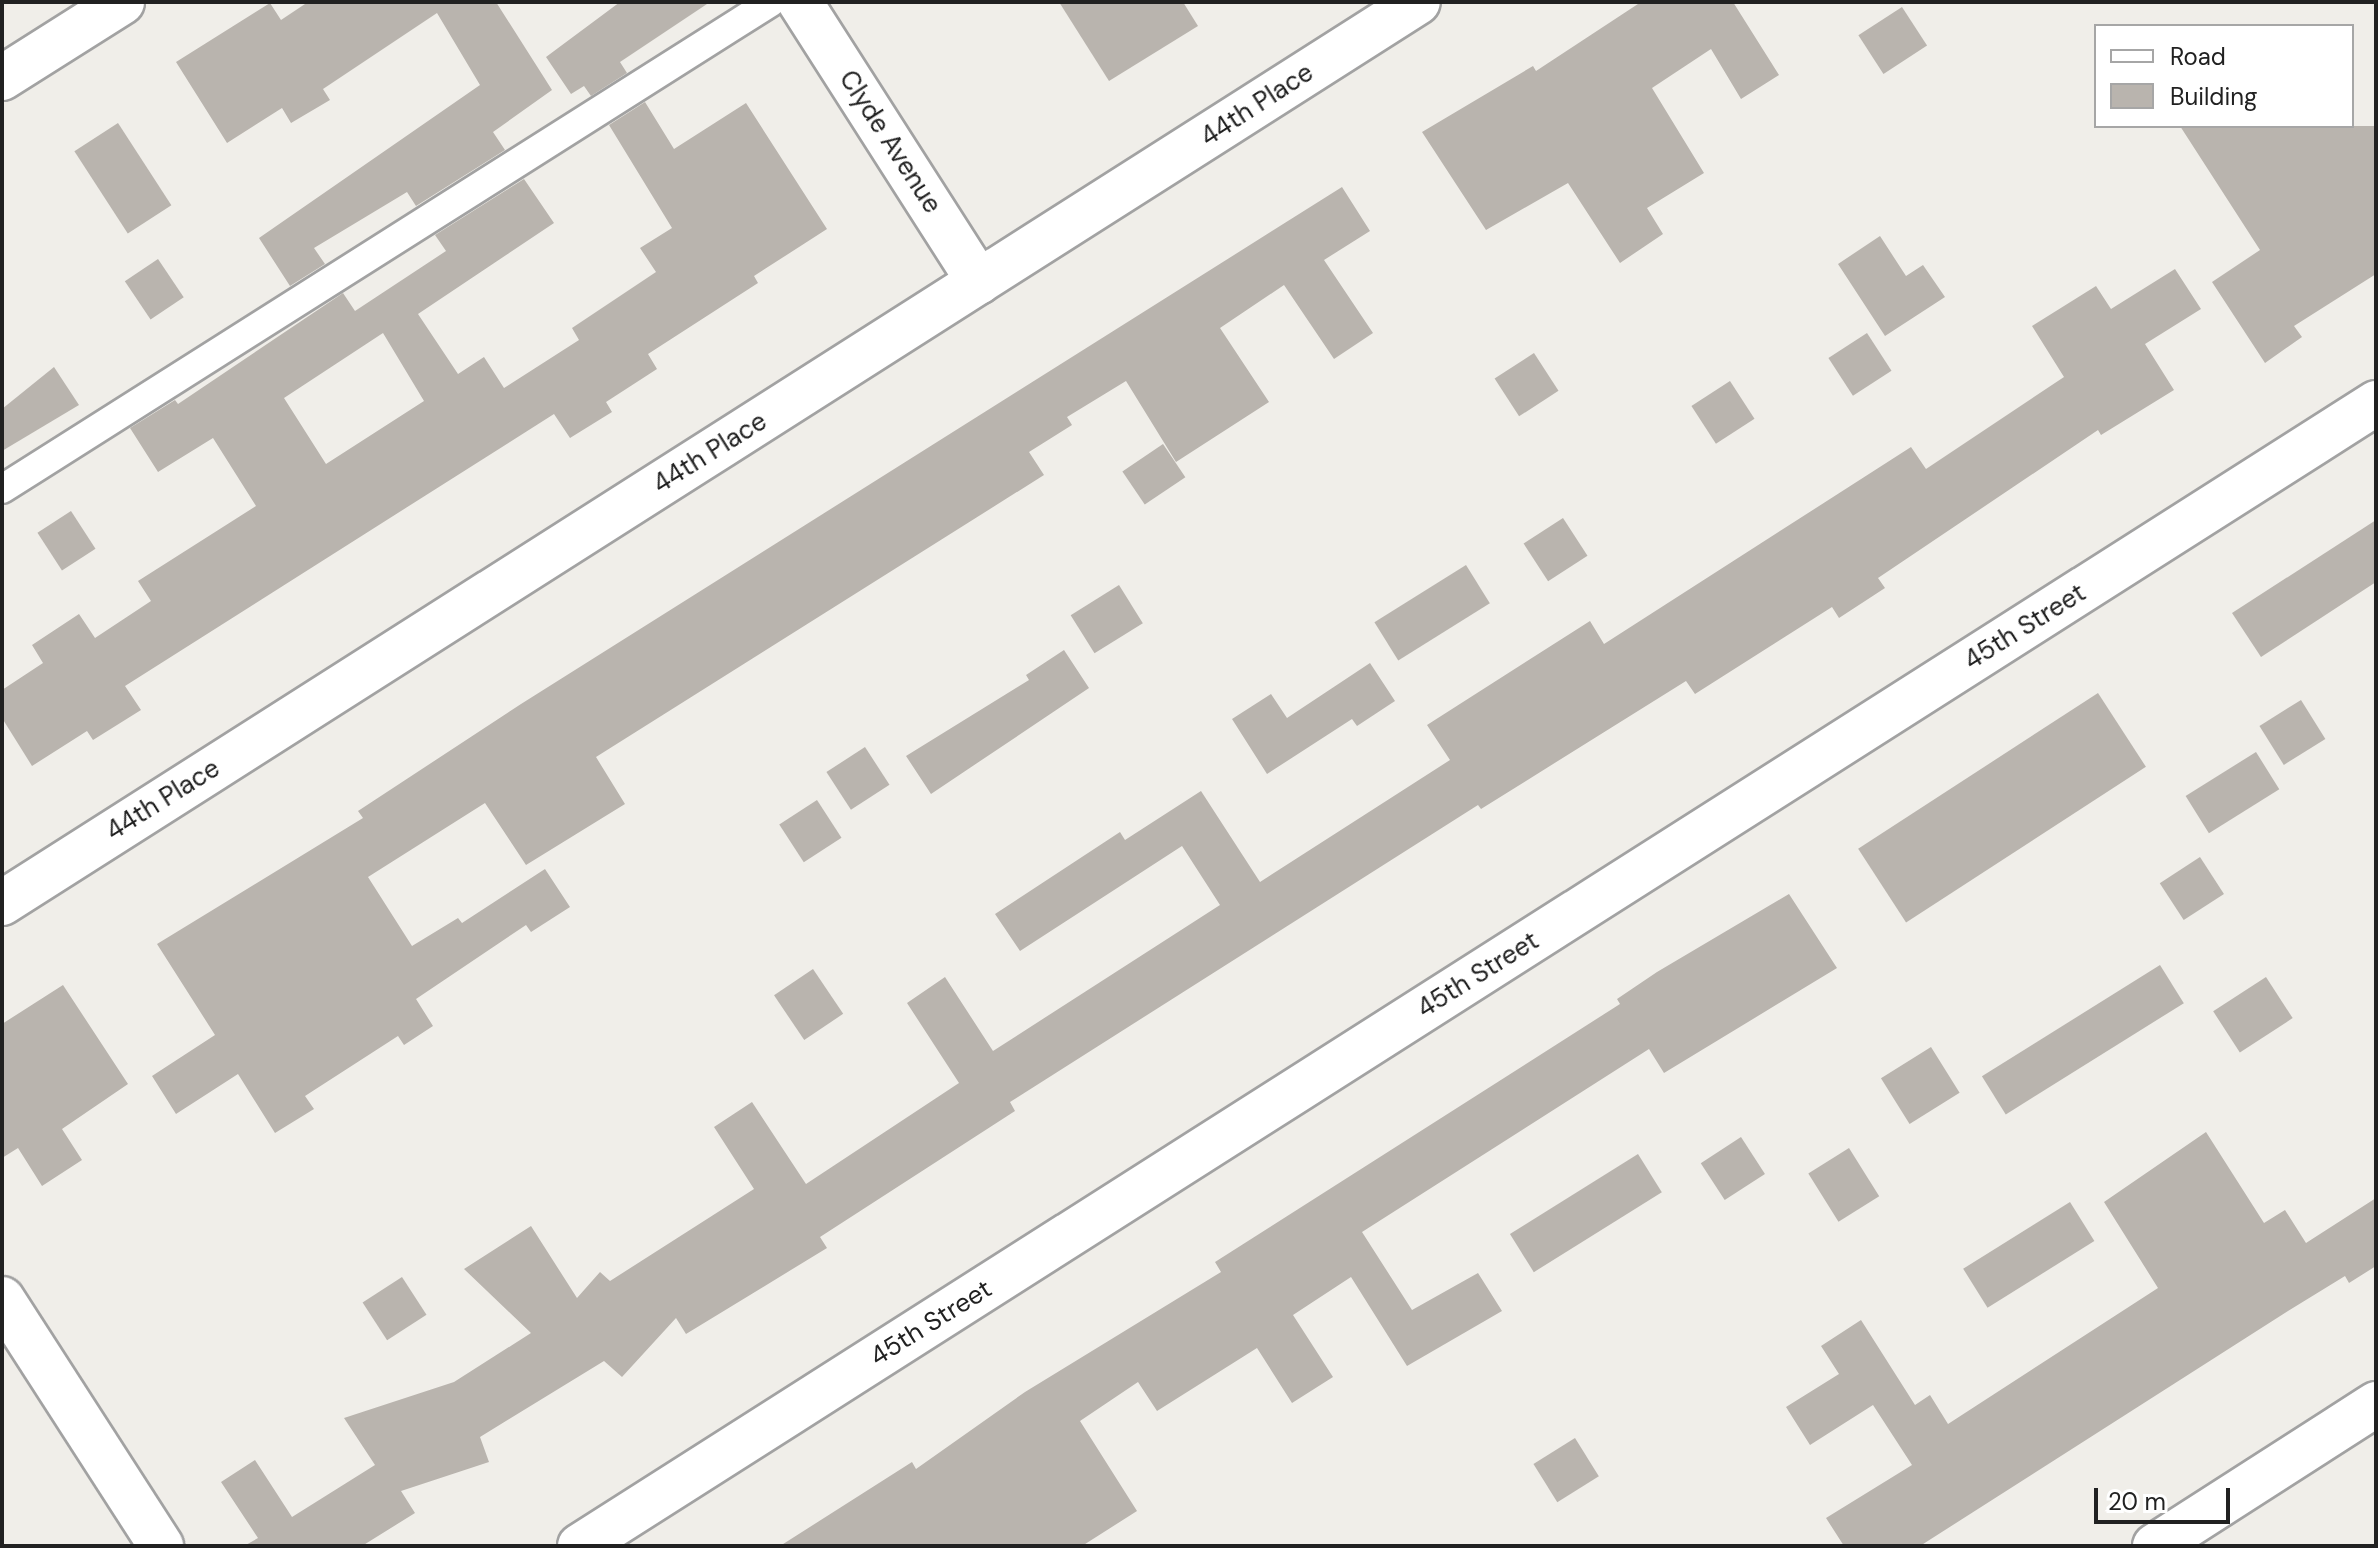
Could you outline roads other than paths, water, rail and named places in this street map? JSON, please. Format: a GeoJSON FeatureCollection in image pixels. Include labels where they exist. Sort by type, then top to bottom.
{"type":"FeatureCollection","features":[{"type":"Feature","properties":{"kind":"street"},"geometry":{"type":"LineString","coordinates":[[2,78],[122,2]]}},
{"type":"Feature","properties":{"kind":"street","name":"Clyde Avenue"},"geometry":{"type":"LineString","coordinates":[[800,2],[979,282]]}},
{"type":"Feature","properties":{"kind":"street","name":"44th Place"},"geometry":{"type":"LineString","coordinates":[[2,903],[1418,2]]}},
{"type":"Feature","properties":{"kind":"street","name":"45th Street"},"geometry":{"type":"LineString","coordinates":[[580,1546],[2376,403]]}},
{"type":"Feature","properties":{"kind":"street"},"geometry":{"type":"LineString","coordinates":[[2,1299],[15,1350],[161,1546]]}},
{"type":"Feature","properties":{"kind":"street"},"geometry":{"type":"LineString","coordinates":[[2176,1540],[2376,1404]]}},
{"type":"Feature","properties":{"kind":"lane"},"geometry":{"type":"LineString","coordinates":[[2,489],[771,2]]}}]}
